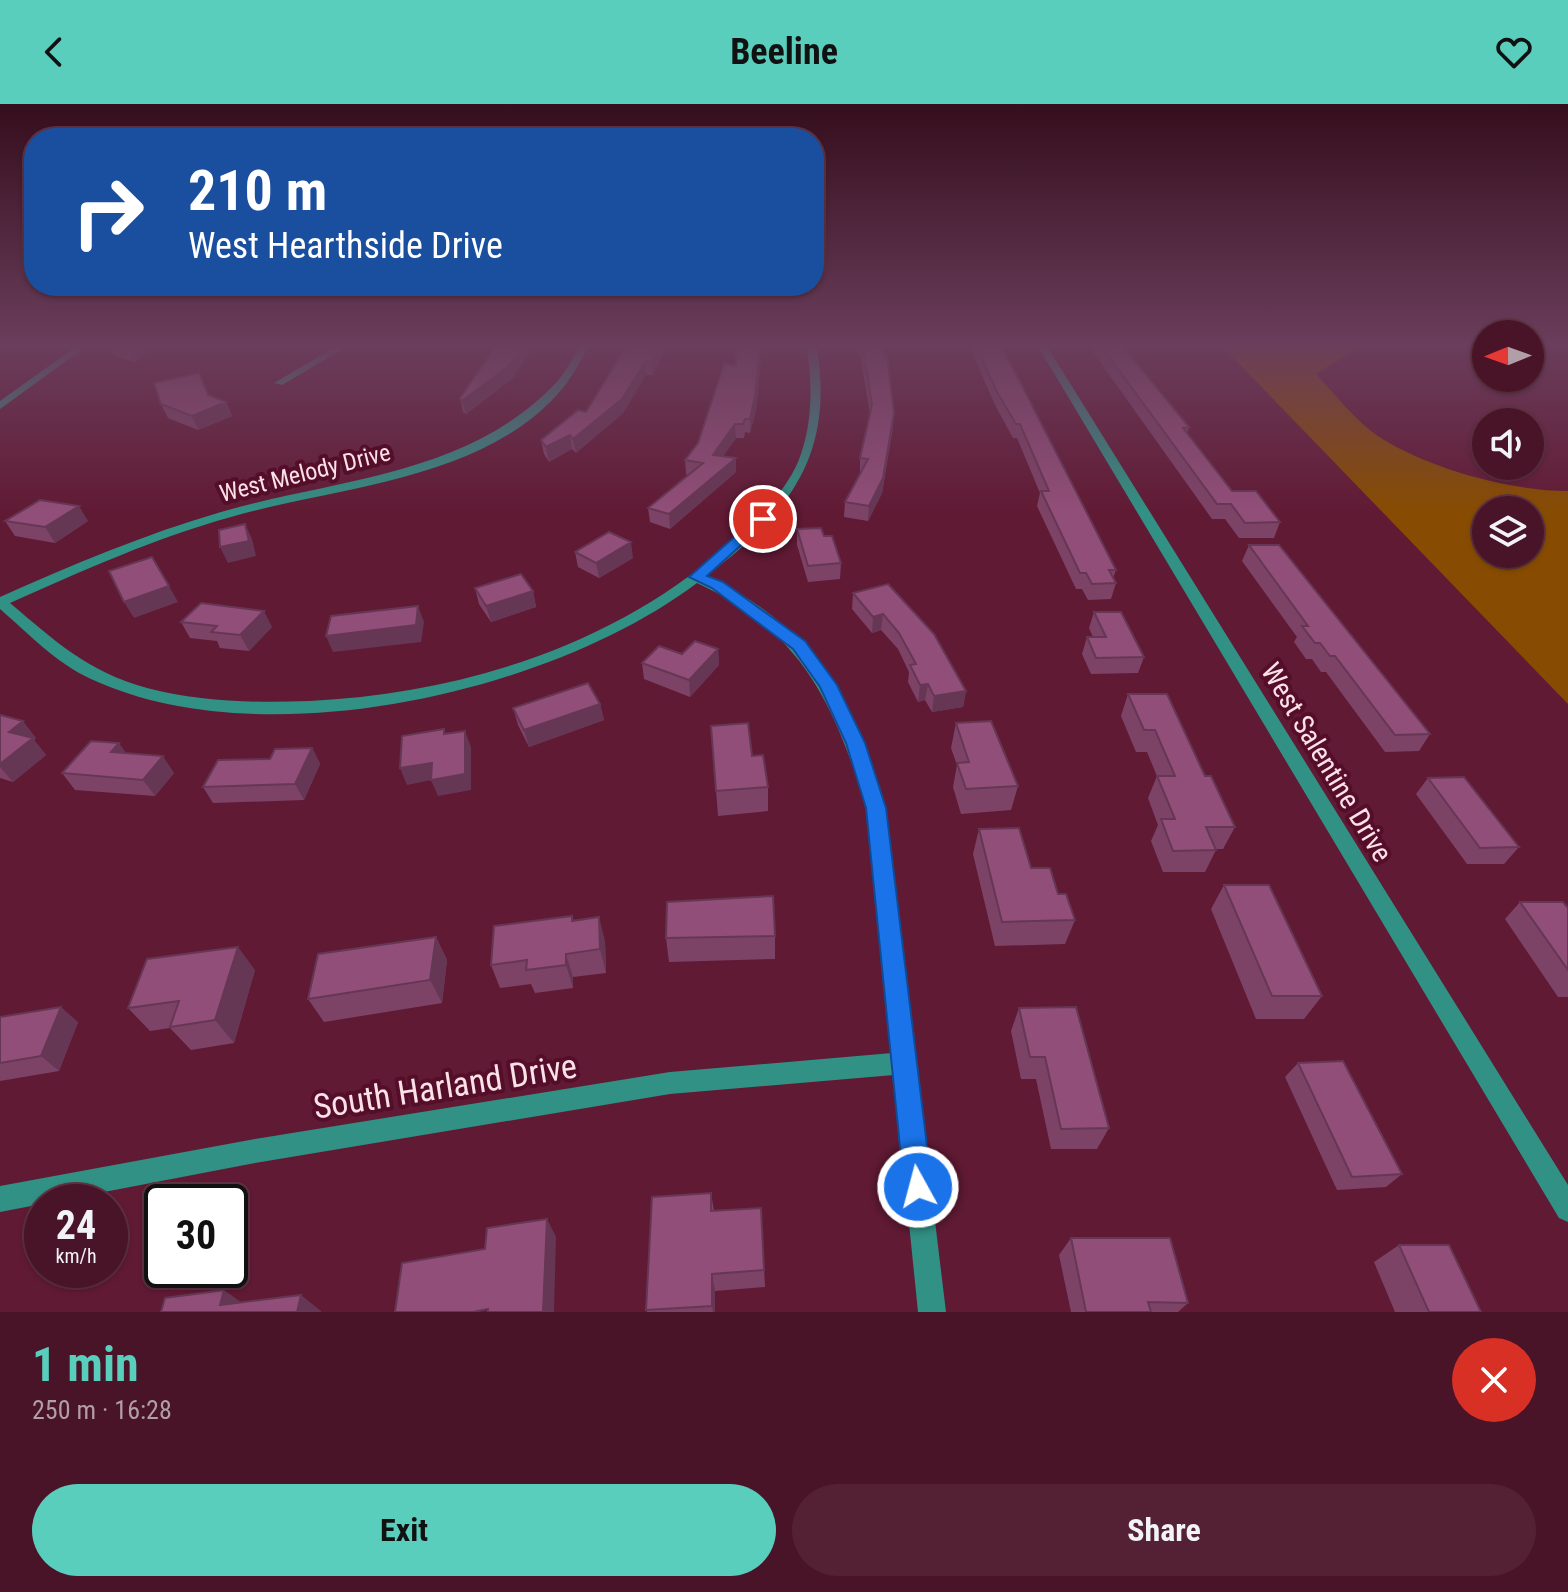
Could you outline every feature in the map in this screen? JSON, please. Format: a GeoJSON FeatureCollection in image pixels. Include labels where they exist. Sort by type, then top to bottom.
{"type":"FeatureCollection","features":[{"type":"Feature","properties":{"kind":"street","name":"West Melody Drive"},"geometry":{"type":"LineString","coordinates":[[0,602],[177,529],[436,463],[489,442],[525,420],[549,399]]}},
{"type":"Feature","properties":{"kind":"street"},"geometry":{"type":"LineString","coordinates":[[0,602],[71,662],[123,686],[183,701],[259,706],[341,704],[410,695],[486,677],[575,648],[640,615],[732,550],[779,503],[803,463],[814,425],[815,399]]}},
{"type":"Feature","properties":{"kind":"street","name":"West Salentine Drive"},"geometry":{"type":"LineString","coordinates":[[1074,399],[1568,1209]]}},
{"type":"Feature","properties":{"kind":"street"},"geometry":{"type":"LineString","coordinates":[[696,577],[717,585],[799,645],[828,685],[855,743],[876,808],[932,1312]]}},
{"type":"Feature","properties":{"kind":"street","name":"South Harland Drive"},"geometry":{"type":"LineString","coordinates":[[0,1199],[255,1151],[670,1083],[904,1063]]}},
{"type":"Feature","properties":{"kind":"shaded area"},"geometry":{"type":"Polygon","coordinates":[[[1273,399],[1340,399],[1372,432],[1423,459],[1472,476],[1472,480],[1568,491],[1568,704],[1273,399]]]}},
{"type":"Feature","properties":{"kind":"building"},"geometry":{"type":"Polygon","coordinates":[[[159,399],[226,402],[192,416],[161,404],[159,399]]]}},
{"type":"Feature","properties":{"kind":"building"},"geometry":{"type":"Polygon","coordinates":[[[594,399],[622,399],[573,439],[570,435],[546,447],[541,440],[578,410],[586,412],[594,399]]]}},
{"type":"Feature","properties":{"kind":"building"},"geometry":{"type":"Polygon","coordinates":[[[712,399],[754,399],[750,419],[745,419],[743,424],[735,424],[713,455],[736,458],[669,514],[648,508],[703,463],[685,460],[698,443],[712,399]]]}},
{"type":"Feature","properties":{"kind":"building"},"geometry":{"type":"Polygon","coordinates":[[[871,399],[892,399],[894,413],[883,478],[869,506],[845,502],[868,459],[860,458],[871,399]]]}},
{"type":"Feature","properties":{"kind":"building"},"geometry":{"type":"Polygon","coordinates":[[[1001,399],[1029,399],[1116,570],[1109,570],[1116,583],[1092,584],[1086,573],[1080,573],[1041,491],[1049,491],[1020,424],[1016,424],[1001,399]]]}},
{"type":"Feature","properties":{"kind":"building"},"geometry":{"type":"Polygon","coordinates":[[[1140,399],[1166,399],[1189,427],[1183,428],[1232,491],[1256,491],[1280,522],[1245,523],[1231,504],[1217,504],[1140,399]]]}},
{"type":"Feature","properties":{"kind":"building"},"geometry":{"type":"Polygon","coordinates":[[[40,500],[79,506],[45,527],[5,521],[40,500]]]}},
{"type":"Feature","properties":{"kind":"building"},"geometry":{"type":"Polygon","coordinates":[[[245,524],[249,541],[220,547],[219,530],[245,524]]]}},
{"type":"Feature","properties":{"kind":"building"},"geometry":{"type":"Polygon","coordinates":[[[821,528],[824,536],[832,536],[841,563],[808,566],[797,529],[821,528]]]}},
{"type":"Feature","properties":{"kind":"building"},"geometry":{"type":"Polygon","coordinates":[[[609,532],[631,542],[596,563],[575,552],[609,532]]]}},
{"type":"Feature","properties":{"kind":"building"},"geometry":{"type":"Polygon","coordinates":[[[1249,545],[1279,545],[1430,734],[1395,735],[1335,656],[1330,656],[1320,643],[1315,643],[1302,626],[1308,626],[1249,545]]]}},
{"type":"Feature","properties":{"kind":"building"},"geometry":{"type":"Polygon","coordinates":[[[152,557],[169,586],[124,602],[109,571],[152,557]]]}},
{"type":"Feature","properties":{"kind":"building"},"geometry":{"type":"Polygon","coordinates":[[[521,574],[533,591],[486,606],[475,588],[521,574]]]}},
{"type":"Feature","properties":{"kind":"building"},"geometry":{"type":"Polygon","coordinates":[[[888,584],[934,634],[966,691],[934,696],[928,684],[920,685],[910,665],[916,664],[899,633],[883,614],[873,617],[853,593],[888,584]]]}},
{"type":"Feature","properties":{"kind":"building"},"geometry":{"type":"Polygon","coordinates":[[[201,603],[264,611],[240,635],[211,632],[217,626],[181,622],[201,603]]]}},
{"type":"Feature","properties":{"kind":"building"},"geometry":{"type":"Polygon","coordinates":[[[418,606],[416,625],[326,636],[331,616],[418,606]]]}},
{"type":"Feature","properties":{"kind":"building"},"geometry":{"type":"Polygon","coordinates":[[[1094,612],[1121,612],[1144,657],[1096,658],[1087,637],[1106,637],[1094,612]]]}},
{"type":"Feature","properties":{"kind":"building"},"geometry":{"type":"Polygon","coordinates":[[[695,641],[718,649],[689,680],[642,663],[659,646],[682,654],[695,641]]]}},
{"type":"Feature","properties":{"kind":"building"},"geometry":{"type":"Polygon","coordinates":[[[588,683],[600,704],[524,730],[513,708],[588,683]]]}},
{"type":"Feature","properties":{"kind":"building"},"geometry":{"type":"Polygon","coordinates":[[[1128,694],[1167,694],[1205,776],[1211,776],[1235,827],[1206,827],[1216,850],[1173,851],[1161,819],[1175,819],[1157,776],[1175,776],[1155,730],[1144,730],[1128,694]]]}},
{"type":"Feature","properties":{"kind":"building"},"geometry":{"type":"Polygon","coordinates":[[[0,715],[23,721],[9,732],[33,738],[0,764],[0,715]]]}},
{"type":"Feature","properties":{"kind":"building"},"geometry":{"type":"Polygon","coordinates":[[[991,721],[1018,786],[966,789],[957,763],[969,762],[956,723],[991,721]]]}},
{"type":"Feature","properties":{"kind":"building"},"geometry":{"type":"Polygon","coordinates":[[[748,723],[752,756],[763,755],[768,787],[716,791],[711,726],[748,723]]]}},
{"type":"Feature","properties":{"kind":"building"},"geometry":{"type":"Polygon","coordinates":[[[444,729],[444,734],[465,731],[465,774],[431,780],[432,763],[400,768],[402,736],[444,729]]]}},
{"type":"Feature","properties":{"kind":"building"},"geometry":{"type":"Polygon","coordinates":[[[91,741],[119,743],[111,752],[163,756],[143,780],[62,773],[91,741]]]}},
{"type":"Feature","properties":{"kind":"building"},"geometry":{"type":"Polygon","coordinates":[[[312,748],[295,784],[203,787],[218,760],[270,759],[275,749],[312,748]]]}},
{"type":"Feature","properties":{"kind":"building"},"geometry":{"type":"Polygon","coordinates":[[[1464,777],[1519,847],[1480,848],[1428,778],[1464,777]]]}},
{"type":"Feature","properties":{"kind":"building"},"geometry":{"type":"Polygon","coordinates":[[[1019,828],[1031,868],[1050,868],[1058,894],[1066,894],[1075,920],[1002,922],[979,829],[1019,828]]]}},
{"type":"Feature","properties":{"kind":"building"},"geometry":{"type":"Polygon","coordinates":[[[1224,885],[1269,885],[1322,996],[1272,996],[1224,885]]]}},
{"type":"Feature","properties":{"kind":"building"},"geometry":{"type":"Polygon","coordinates":[[[773,896],[775,936],[666,938],[667,902],[773,896]]]}},
{"type":"Feature","properties":{"kind":"building"},"geometry":{"type":"Polygon","coordinates":[[[1520,902],[1563,902],[1568,908],[1568,970],[1520,902]]]}},
{"type":"Feature","properties":{"kind":"building"},"geometry":{"type":"Polygon","coordinates":[[[572,916],[572,921],[599,917],[600,949],[566,954],[566,965],[526,970],[527,960],[491,965],[494,926],[572,916]]]}},
{"type":"Feature","properties":{"kind":"building"},"geometry":{"type":"Polygon","coordinates":[[[436,937],[430,980],[308,999],[318,954],[436,937]]]}},
{"type":"Feature","properties":{"kind":"building"},"geometry":{"type":"Polygon","coordinates":[[[238,947],[215,1020],[170,1027],[179,1001],[128,1008],[147,959],[238,947]]]}},
{"type":"Feature","properties":{"kind":"building"},"geometry":{"type":"Polygon","coordinates":[[[61,1007],[41,1056],[0,1063],[0,1017],[61,1007]]]}},
{"type":"Feature","properties":{"kind":"building"},"geometry":{"type":"Polygon","coordinates":[[[1076,1007],[1109,1128],[1061,1129],[1045,1057],[1030,1057],[1019,1008],[1076,1007]]]}},
{"type":"Feature","properties":{"kind":"building"},"geometry":{"type":"Polygon","coordinates":[[[1343,1061],[1402,1174],[1352,1177],[1298,1063],[1343,1061]]]}},
{"type":"Feature","properties":{"kind":"building"},"geometry":{"type":"Polygon","coordinates":[[[711,1193],[711,1211],[761,1208],[764,1270],[712,1274],[712,1306],[646,1310],[652,1197],[711,1193]]]}},
{"type":"Feature","properties":{"kind":"building"},"geometry":{"type":"Polygon","coordinates":[[[547,1219],[543,1312],[488,1312],[488,1309],[473,1312],[395,1312],[402,1263],[485,1249],[487,1228],[547,1219]]]}},
{"type":"Feature","properties":{"kind":"building"},"geometry":{"type":"Polygon","coordinates":[[[1071,1238],[1170,1238],[1188,1303],[1148,1302],[1151,1312],[1086,1312],[1071,1238]]]}},
{"type":"Feature","properties":{"kind":"building"},"geometry":{"type":"Polygon","coordinates":[[[1399,1245],[1449,1245],[1481,1312],[1429,1312],[1399,1245]]]}},
{"type":"Feature","properties":{"kind":"building"},"geometry":{"type":"Polygon","coordinates":[[[224,1290],[220,1305],[301,1295],[297,1312],[161,1312],[165,1298],[224,1290]]]}},
{"type":"Feature","properties":{"kind":"route"},"geometry":{"type":"LineString","coordinates":[[763,519],[732,550],[696,577],[717,585],[763,615],[799,645],[828,685],[855,743],[876,808],[893,936],[918,1187]]}}]}
